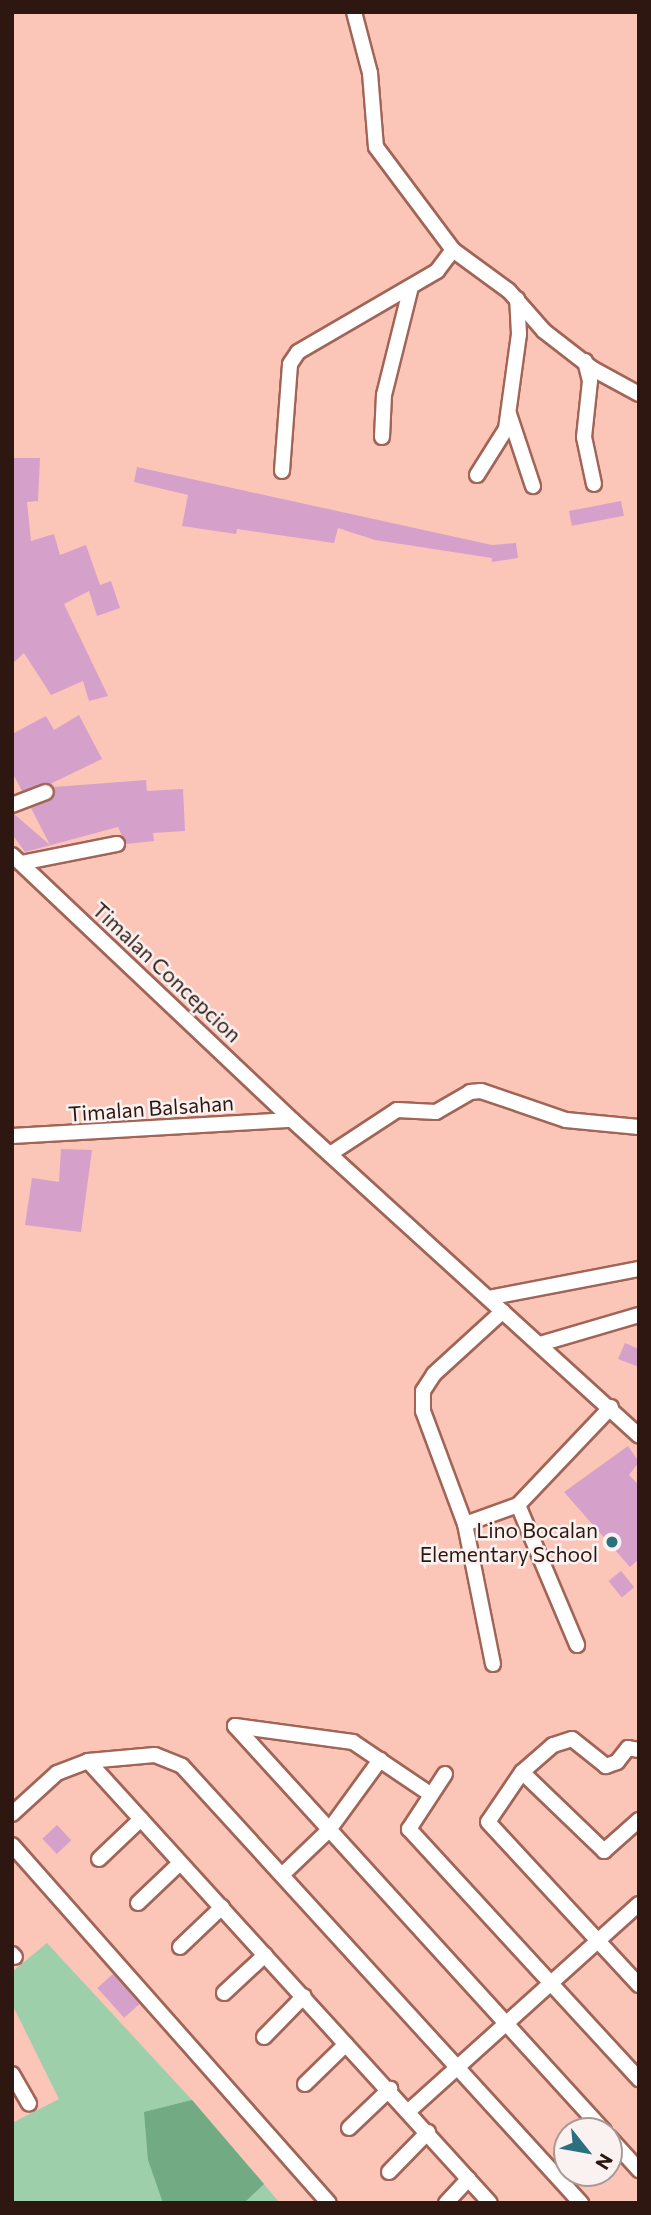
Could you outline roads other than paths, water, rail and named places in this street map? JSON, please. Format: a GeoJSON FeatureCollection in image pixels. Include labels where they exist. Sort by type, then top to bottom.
{"type":"FeatureCollection","features":[{"type":"Feature","properties":{"kind":"street"},"geometry":{"type":"LineString","coordinates":[[354,12],[370,73],[376,147],[453,250],[517,299],[544,331],[613,383],[639,394]]}},
{"type":"Feature","properties":{"kind":"street"},"geometry":{"type":"LineString","coordinates":[[282,471],[290,364],[298,352],[437,271],[453,250]]}},
{"type":"Feature","properties":{"kind":"street"},"geometry":{"type":"LineString","coordinates":[[382,438],[384,396],[411,287]]}},
{"type":"Feature","properties":{"kind":"street"},"geometry":{"type":"LineString","coordinates":[[477,475],[502,436],[509,412],[519,334],[517,299]]}},
{"type":"Feature","properties":{"kind":"street"},"geometry":{"type":"LineString","coordinates":[[585,360],[590,381],[584,437],[594,484]]}},
{"type":"Feature","properties":{"kind":"street"},"geometry":{"type":"LineString","coordinates":[[509,412],[533,486]]}},
{"type":"Feature","properties":{"kind":"street"},"geometry":{"type":"LineString","coordinates":[[12,805],[46,792]]}},
{"type":"Feature","properties":{"kind":"street"},"geometry":{"type":"LineString","coordinates":[[17,859],[117,844]]}},
{"type":"Feature","properties":{"kind":"street","name":"Timalan Concepcion"},"geometry":{"type":"LineString","coordinates":[[17,859],[292,1120],[611,1407],[639,1436]]}},
{"type":"Feature","properties":{"kind":"street"},"geometry":{"type":"LineString","coordinates":[[330,1154],[397,1110],[436,1112],[470,1092],[481,1091],[566,1120],[639,1127]]}},
{"type":"Feature","properties":{"kind":"street","name":"Timalan Balsahan"},"geometry":{"type":"LineString","coordinates":[[12,1136],[292,1120]]}},
{"type":"Feature","properties":{"kind":"street"},"geometry":{"type":"LineString","coordinates":[[488,1298],[639,1269]]}},
{"type":"Feature","properties":{"kind":"street"},"geometry":{"type":"LineString","coordinates":[[493,1664],[465,1524],[423,1410],[423,1391],[434,1374],[503,1311]]}},
{"type":"Feature","properties":{"kind":"street"},"geometry":{"type":"LineString","coordinates":[[540,1344],[639,1315]]}},
{"type":"Feature","properties":{"kind":"street"},"geometry":{"type":"LineString","coordinates":[[465,1524],[518,1505],[611,1407]]}},
{"type":"Feature","properties":{"kind":"street"},"geometry":{"type":"LineString","coordinates":[[518,1505],[576,1645]]}},
{"type":"Feature","properties":{"kind":"street"},"geometry":{"type":"LineString","coordinates":[[430,1794],[353,1742],[235,1726],[592,2117]]}},
{"type":"Feature","properties":{"kind":"street"},"geometry":{"type":"LineString","coordinates":[[639,1750],[628,1748],[617,1762],[606,1766],[572,1739],[553,1745],[522,1772],[488,1822],[639,1985]]}},
{"type":"Feature","properties":{"kind":"street"},"geometry":{"type":"LineString","coordinates":[[12,1814],[57,1773],[88,1761],[168,1757],[284,1873],[581,2203]]}},
{"type":"Feature","properties":{"kind":"street"},"geometry":{"type":"LineString","coordinates":[[284,1873],[329,1830],[380,1760]]}},
{"type":"Feature","properties":{"kind":"street"},"geometry":{"type":"LineString","coordinates":[[88,1761],[346,2044],[410,2110],[490,2203]]}},
{"type":"Feature","properties":{"kind":"street"},"geometry":{"type":"LineString","coordinates":[[522,1772],[604,1851],[639,1820]]}},
{"type":"Feature","properties":{"kind":"street"},"geometry":{"type":"LineString","coordinates":[[445,1774],[409,1829],[639,2079]]}},
{"type":"Feature","properties":{"kind":"street"},"geometry":{"type":"LineString","coordinates":[[99,1859],[141,1819]]}},
{"type":"Feature","properties":{"kind":"street"},"geometry":{"type":"LineString","coordinates":[[12,1845],[329,2203]]}},
{"type":"Feature","properties":{"kind":"street"},"geometry":{"type":"LineString","coordinates":[[138,1903],[180,1863]]}},
{"type":"Feature","properties":{"kind":"street"},"geometry":{"type":"LineString","coordinates":[[410,2110],[639,1904]]}},
{"type":"Feature","properties":{"kind":"street"},"geometry":{"type":"LineString","coordinates":[[180,1947],[222,1907]]}},
{"type":"Feature","properties":{"kind":"street"},"geometry":{"type":"LineString","coordinates":[[224,1993],[265,1955]]}},
{"type":"Feature","properties":{"kind":"street"},"geometry":{"type":"LineString","coordinates":[[264,2037],[304,1996]]}},
{"type":"Feature","properties":{"kind":"street"},"geometry":{"type":"LineString","coordinates":[[304,2084],[346,2044]]}},
{"type":"Feature","properties":{"kind":"street"},"geometry":{"type":"LineString","coordinates":[[12,2074],[29,2104]]}},
{"type":"Feature","properties":{"kind":"street"},"geometry":{"type":"LineString","coordinates":[[349,2128],[390,2089]]}},
{"type":"Feature","properties":{"kind":"street"},"geometry":{"type":"LineString","coordinates":[[389,2172],[428,2132]]}},
{"type":"Feature","properties":{"kind":"street"},"geometry":{"type":"LineString","coordinates":[[623,2152],[639,2170]]}},
{"type":"Feature","properties":{"kind":"street"},"geometry":{"type":"LineString","coordinates":[[446,2203],[468,2179]]}},
{"type":"Feature","properties":{"kind":"place","name":"Lino Bocalan Elementary School"},"geometry":{"type":"Point","coordinates":[612,1542]}}]}
